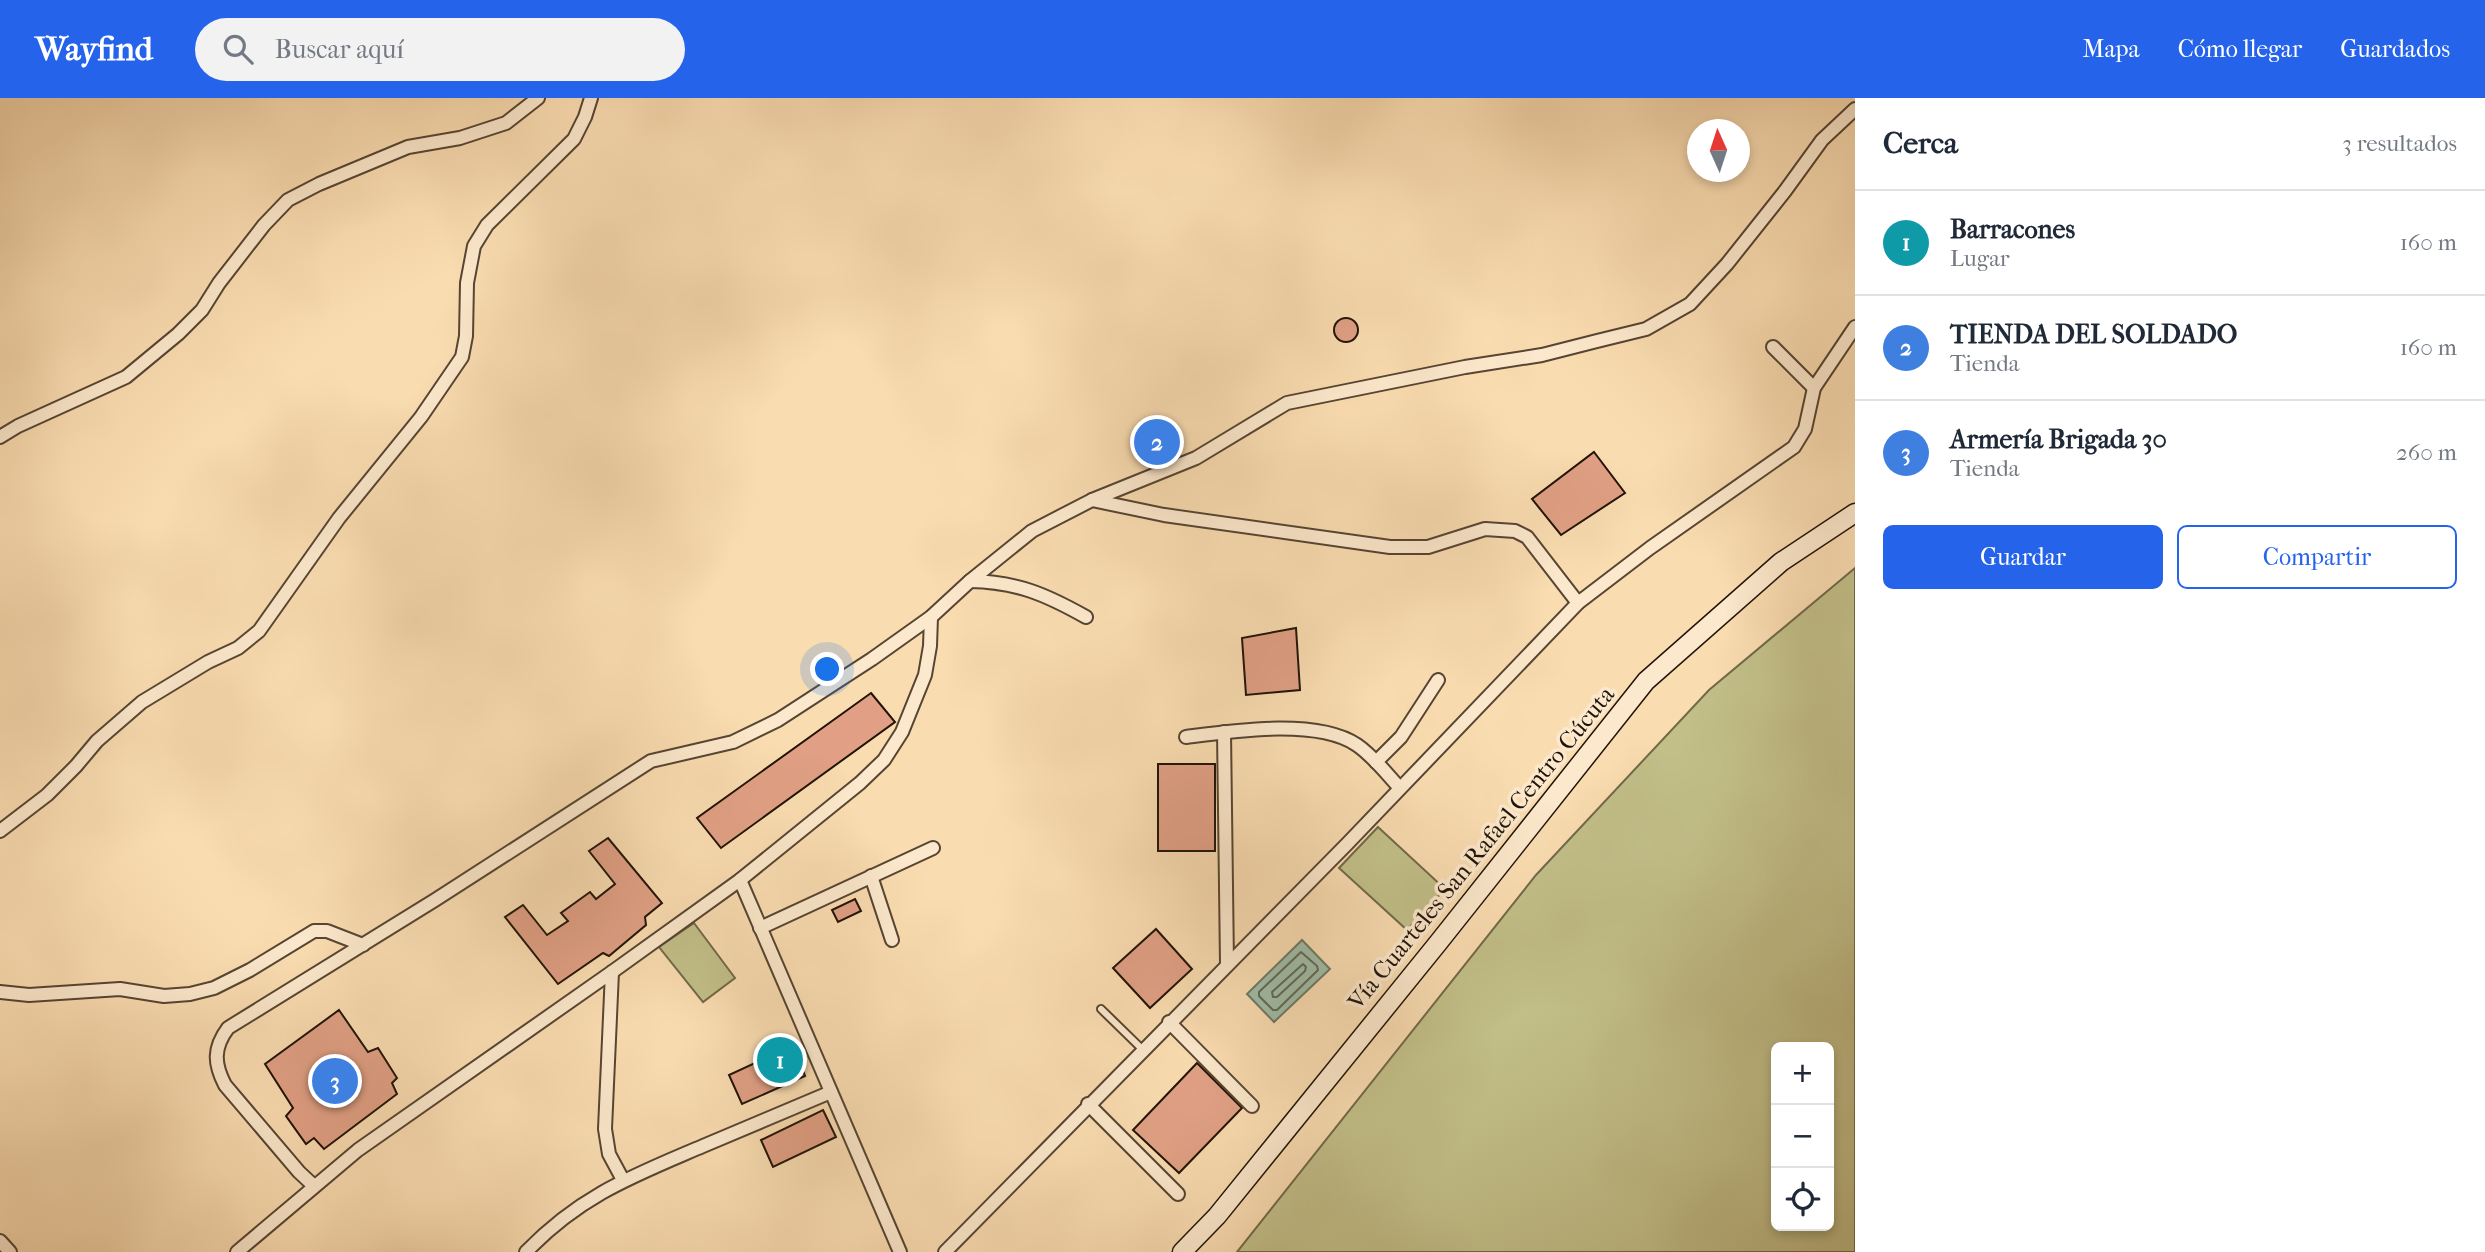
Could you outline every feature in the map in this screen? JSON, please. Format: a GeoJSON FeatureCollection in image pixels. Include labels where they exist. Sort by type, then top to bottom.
{"type":"FeatureCollection","features":[{"type":"Feature","properties":{"kind":"main road","name":"Vía Cuarteles San Rafael Centro Cúcuta"},"geometry":{"type":"LineString","coordinates":[[1182,1252],[1217,1216],[1646,681],[1781,562],[1855,513]]}},
{"type":"Feature","properties":{"kind":"street"},"geometry":{"type":"LineString","coordinates":[[0,437],[18,426],[126,377],[178,334],[202,310],[219,283],[264,225],[288,200],[319,184],[408,147],[460,138],[506,123],[538,98]]}},
{"type":"Feature","properties":{"kind":"street"},"geometry":{"type":"LineString","coordinates":[[0,831],[47,795],[97,741],[142,702],[208,662],[238,648],[259,631],[339,518],[421,417],[462,357],[466,335],[467,283],[474,246],[487,225],[573,139],[592,98]]}},
{"type":"Feature","properties":{"kind":"street"},"geometry":{"type":"LineString","coordinates":[[314,1186],[225,1085],[217,1070],[218,1041],[228,1028],[651,761],[733,742],[778,720],[931,617],[970,581],[1032,531],[1092,500],[1196,458],[1287,403],[1465,367],[1542,355],[1646,328],[1690,304],[1727,264],[1777,202],[1822,140],[1855,109]]}},
{"type":"Feature","properties":{"kind":"street"},"geometry":{"type":"LineString","coordinates":[[944,1252],[1347,844],[1578,603],[1650,548],[1794,447],[1805,429],[1814,388],[1855,327]]}},
{"type":"Feature","properties":{"kind":"street"},"geometry":{"type":"LineString","coordinates":[[1773,347],[1814,388]]}},
{"type":"Feature","properties":{"kind":"street"},"geometry":{"type":"LineString","coordinates":[[1092,500],[1164,515],[1390,547],[1428,547],[1485,529],[1515,531],[1527,537],[1578,603]]}},
{"type":"Feature","properties":{"kind":"street"},"geometry":{"type":"LineString","coordinates":[[970,581],[999,581],[1026,587],[1053,598],[1086,617]]}},
{"type":"Feature","properties":{"kind":"street"},"geometry":{"type":"LineString","coordinates":[[237,1252],[358,1150],[740,880],[860,783],[884,760],[902,732],[925,675],[931,617]]}},
{"type":"Feature","properties":{"kind":"street"},"geometry":{"type":"LineString","coordinates":[[1376,762],[1401,737],[1438,680]]}},
{"type":"Feature","properties":{"kind":"street"},"geometry":{"type":"LineString","coordinates":[[1186,737],[1224,732],[1303,729],[1337,734],[1358,745],[1399,787]]}},
{"type":"Feature","properties":{"kind":"street"},"geometry":{"type":"LineString","coordinates":[[1224,732],[1227,964]]}},
{"type":"Feature","properties":{"kind":"street"},"geometry":{"type":"LineString","coordinates":[[760,928],[933,848]]}},
{"type":"Feature","properties":{"kind":"street"},"geometry":{"type":"LineString","coordinates":[[871,876],[892,940]]}},
{"type":"Feature","properties":{"kind":"street"},"geometry":{"type":"LineString","coordinates":[[740,880],[900,1252]]}},
{"type":"Feature","properties":{"kind":"street"},"geometry":{"type":"LineString","coordinates":[[0,992],[29,995],[120,989],[164,996],[190,994],[214,988],[243,974],[314,931],[327,931],[363,945]]}},
{"type":"Feature","properties":{"kind":"street"},"geometry":{"type":"LineString","coordinates":[[612,972],[605,1129],[609,1154],[623,1180]]}},
{"type":"Feature","properties":{"kind":"street"},"geometry":{"type":"LineString","coordinates":[[1169,1022],[1252,1107]]}},
{"type":"Feature","properties":{"kind":"street"},"geometry":{"type":"LineString","coordinates":[[526,1252],[584,1202],[623,1180],[831,1092]]}},
{"type":"Feature","properties":{"kind":"street"},"geometry":{"type":"LineString","coordinates":[[1088,1104],[1178,1194]]}},
{"type":"Feature","properties":{"kind":"street"},"geometry":{"type":"LineString","coordinates":[[0,1241],[10,1252]]}},
{"type":"Feature","properties":{"kind":"lane"},"geometry":{"type":"LineString","coordinates":[[1101,1009],[1142,1049]]}},
{"type":"Feature","properties":{"kind":"shaded area"},"geometry":{"type":"Polygon","coordinates":[[[1855,568],[1855,1252],[1237,1252],[1536,875],[1709,690],[1855,568]]]}},
{"type":"Feature","properties":{"kind":"shaded area"},"geometry":{"type":"Polygon","coordinates":[[[1378,827],[1445,889],[1407,930],[1339,868],[1378,827]]]}},
{"type":"Feature","properties":{"kind":"shaded area"},"geometry":{"type":"Polygon","coordinates":[[[694,923],[735,978],[703,1002],[659,947],[694,923]]]}},
{"type":"Feature","properties":{"kind":"water"},"geometry":{"type":"Polygon","coordinates":[[[1302,940],[1330,969],[1274,1022],[1247,994],[1302,940]]]}},
{"type":"Feature","properties":{"kind":"building"},"geometry":{"type":"Polygon","coordinates":[[[1346,318],[1357,325],[1358,330],[1351,341],[1346,342],[1335,335],[1334,330],[1341,319],[1346,318]]]}},
{"type":"Feature","properties":{"kind":"building"},"geometry":{"type":"Polygon","coordinates":[[[1162,426],[1165,457],[1151,458],[1149,427],[1162,426]]]}},
{"type":"Feature","properties":{"kind":"building"},"geometry":{"type":"Polygon","coordinates":[[[1594,452],[1625,493],[1561,535],[1532,499],[1594,452]]]}},
{"type":"Feature","properties":{"kind":"building"},"geometry":{"type":"Polygon","coordinates":[[[1296,628],[1300,690],[1246,695],[1242,638],[1296,628]]]}},
{"type":"Feature","properties":{"kind":"building"},"geometry":{"type":"Polygon","coordinates":[[[871,693],[895,722],[721,848],[697,818],[871,693]]]}},
{"type":"Feature","properties":{"kind":"building"},"geometry":{"type":"Polygon","coordinates":[[[1158,764],[1215,764],[1215,851],[1158,851],[1158,764]]]}},
{"type":"Feature","properties":{"kind":"building"},"geometry":{"type":"Polygon","coordinates":[[[608,838],[662,903],[645,917],[646,925],[609,956],[603,953],[558,984],[505,917],[523,905],[547,935],[568,921],[561,913],[590,892],[596,899],[615,884],[589,851],[608,838]]]}},
{"type":"Feature","properties":{"kind":"building"},"geometry":{"type":"Polygon","coordinates":[[[855,899],[861,911],[838,922],[832,910],[855,899]]]}},
{"type":"Feature","properties":{"kind":"building"},"geometry":{"type":"Polygon","coordinates":[[[1156,929],[1192,969],[1150,1008],[1113,968],[1156,929]]]}},
{"type":"Feature","properties":{"kind":"building"},"geometry":{"type":"Polygon","coordinates":[[[339,1010],[368,1052],[378,1048],[397,1078],[392,1083],[397,1094],[324,1149],[314,1138],[306,1144],[286,1116],[293,1108],[265,1064],[339,1010]]]}},
{"type":"Feature","properties":{"kind":"building"},"geometry":{"type":"Polygon","coordinates":[[[794,1045],[805,1076],[742,1104],[729,1075],[794,1045]]]}},
{"type":"Feature","properties":{"kind":"building"},"geometry":{"type":"Polygon","coordinates":[[[1197,1063],[1242,1108],[1179,1173],[1133,1130],[1197,1063]]]}},
{"type":"Feature","properties":{"kind":"building"},"geometry":{"type":"Polygon","coordinates":[[[823,1110],[836,1137],[773,1167],[761,1140],[823,1110]]]}},
{"type":"Feature","properties":{"kind":"place","name":"TIENDA DEL SOLDADO"},"geometry":{"type":"Point","coordinates":[1157,442]}},
{"type":"Feature","properties":{"kind":"place","name":"Barracones"},"geometry":{"type":"Point","coordinates":[780,1060]}},
{"type":"Feature","properties":{"kind":"place","name":"Armería Brigada 30"},"geometry":{"type":"Point","coordinates":[335,1081]}}]}
